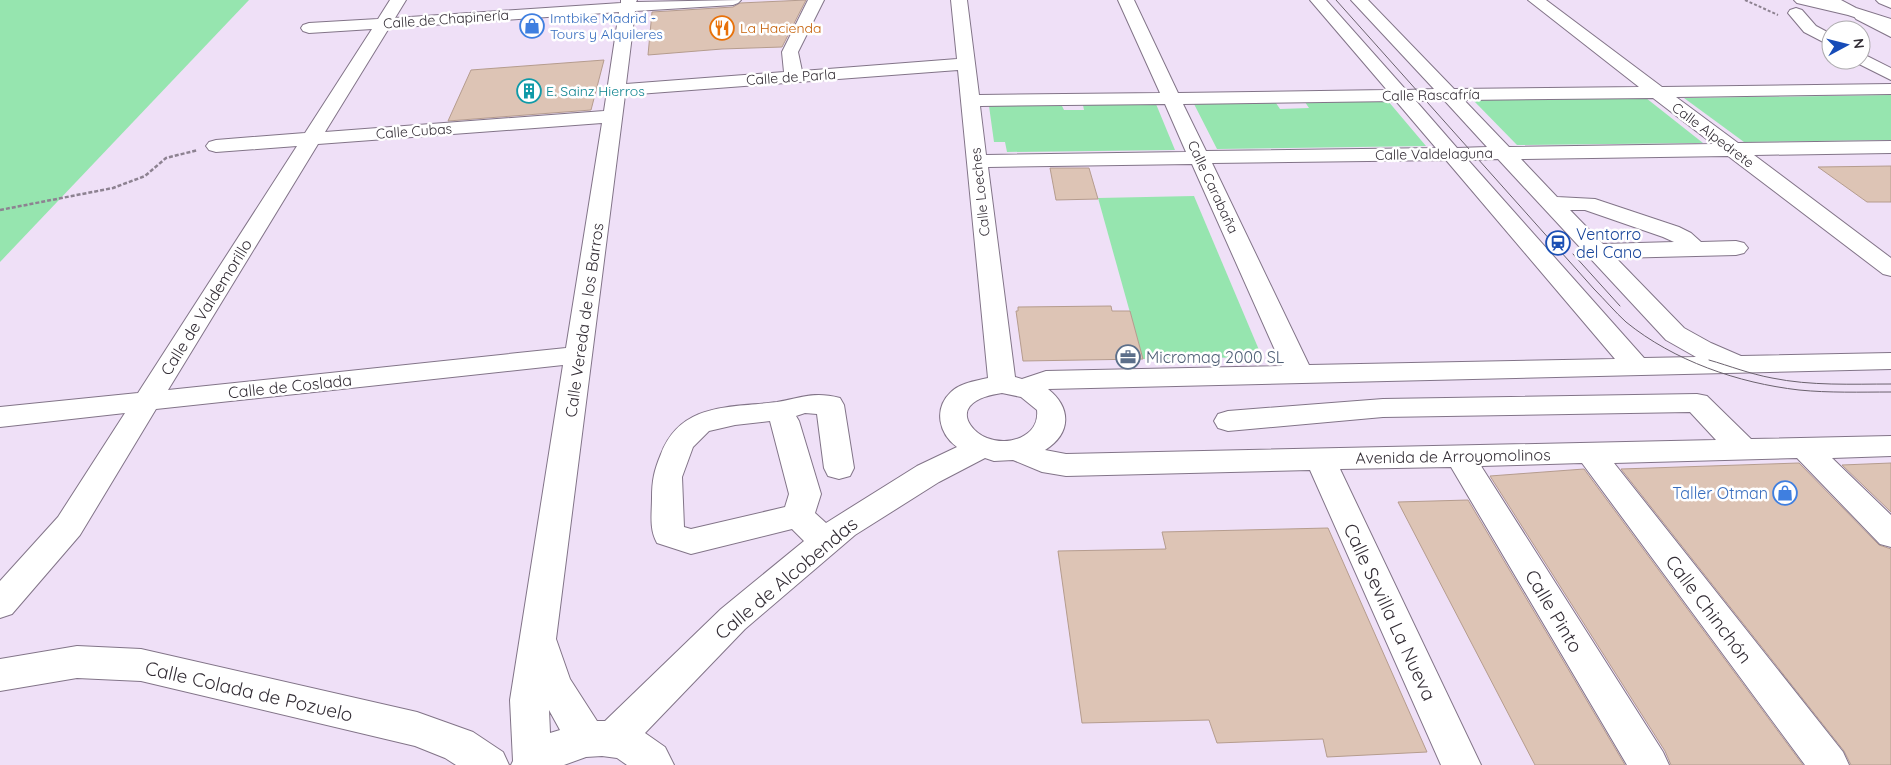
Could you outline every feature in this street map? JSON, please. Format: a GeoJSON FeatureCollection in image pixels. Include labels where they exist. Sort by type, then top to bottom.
{"type":"FeatureCollection","features":[{"type":"Feature","properties":{"kind":"main road","name":"Calle de Valdemorillo"},"geometry":{"type":"LineString","coordinates":[[0,604],[69,526],[398,0]]}},
{"type":"Feature","properties":{"kind":"main road","name":"Calle de Chapinería"},"geometry":{"type":"LineString","coordinates":[[309,28],[629,3],[725,0]]}},
{"type":"Feature","properties":{"kind":"main road"},"geometry":{"type":"LineString","coordinates":[[794,77],[790,52],[816,0]]}},
{"type":"Feature","properties":{"kind":"main road","name":"Calle Loeches"},"geometry":{"type":"LineString","coordinates":[[959,0],[977,161],[1012,386]]}},
{"type":"Feature","properties":{"kind":"main road","name":"Calle Carabaña"},"geometry":{"type":"LineString","coordinates":[[1126,0],[1299,374]]}},
{"type":"Feature","properties":{"kind":"main road"},"geometry":{"type":"LineString","coordinates":[[1318,0],[1637,367]]}},
{"type":"Feature","properties":{"kind":"main road"},"geometry":{"type":"LineString","coordinates":[[1359,0],[1675,334],[1693,346],[1717,356],[1750,364]]}},
{"type":"Feature","properties":{"kind":"main road","name":"Calle Alpedrete"},"geometry":{"type":"LineString","coordinates":[[1536,0],[1891,269]]}},
{"type":"Feature","properties":{"kind":"main road"},"geometry":{"type":"LineString","coordinates":[[1829,0],[1859,9],[1890,23]]}},
{"type":"Feature","properties":{"kind":"main road"},"geometry":{"type":"LineString","coordinates":[[1884,0],[1891,4]]}},
{"type":"Feature","properties":{"kind":"main road","name":"Calle Vereda de los Barros"},"geometry":{"type":"LineString","coordinates":[[532,764],[529,700],[629,3]]}},
{"type":"Feature","properties":{"kind":"main road"},"geometry":{"type":"LineString","coordinates":[[1821,35],[1810,29],[1799,6],[1859,9]]}},
{"type":"Feature","properties":{"kind":"main road","name":"Calle de Parla"},"geometry":{"type":"LineString","coordinates":[[617,90],[966,64]]}},
{"type":"Feature","properties":{"kind":"main road"},"geometry":{"type":"LineString","coordinates":[[1871,64],[1891,75]]}},
{"type":"Feature","properties":{"kind":"main road","name":"Calle Rascafría"},"geometry":{"type":"LineString","coordinates":[[970,100],[1891,89]]}},
{"type":"Feature","properties":{"kind":"main road","name":"Calle Cubas"},"geometry":{"type":"LineString","coordinates":[[216,146],[613,116]]}},
{"type":"Feature","properties":{"kind":"main road","name":"Calle Valdelaguna"},"geometry":{"type":"LineString","coordinates":[[977,161],[1891,147]]}},
{"type":"Feature","properties":{"kind":"main road"},"geometry":{"type":"LineString","coordinates":[[1551,203],[1575,203],[1596,208],[1671,232],[1683,238],[1695,249]]}},
{"type":"Feature","properties":{"kind":"main road"},"geometry":{"type":"LineString","coordinates":[[1597,251],[1736,248]]}},
{"type":"Feature","properties":{"kind":"main road","name":"Calle de Coslada"},"geometry":{"type":"LineString","coordinates":[[0,417],[579,355]]}},
{"type":"Feature","properties":{"kind":"main road"},"geometry":{"type":"LineString","coordinates":[[1012,386],[1035,393],[1045,401],[1050,410],[1052,420],[1049,430],[1042,439],[1031,446],[1004,451],[980,448],[966,440],[956,430],[952,419],[953,408],[960,398],[971,390],[986,385],[1012,386],[1046,380],[1891,361]]}},
{"type":"Feature","properties":{"kind":"main road"},"geometry":{"type":"LineString","coordinates":[[1228,421],[1274,419],[1384,408],[1697,403],[1743,450]]}},
{"type":"Feature","properties":{"kind":"main road"},"geometry":{"type":"LineString","coordinates":[[798,516],[691,542],[668,534],[667,477],[680,442],[699,424],[735,415],[778,411],[805,404],[830,405],[839,468]]}},
{"type":"Feature","properties":{"kind":"main road"},"geometry":{"type":"LineString","coordinates":[[778,411],[785,421],[805,494],[798,516]]}},
{"type":"Feature","properties":{"kind":"main road","name":"Calle Sevilla La Nueva"},"geometry":{"type":"LineString","coordinates":[[1274,419],[1305,460],[1461,765]]}},
{"type":"Feature","properties":{"kind":"main road","name":"Avenida de Arroyomolinos"},"geometry":{"type":"LineString","coordinates":[[1016,450],[1042,461],[1066,465],[1891,446]]}},
{"type":"Feature","properties":{"kind":"main road","name":"Calle de Alcobendas"},"geometry":{"type":"LineString","coordinates":[[600,739],[733,619],[844,526],[928,474],[980,448]]}},
{"type":"Feature","properties":{"kind":"main road"},"geometry":{"type":"LineString","coordinates":[[1804,448],[1891,535]]}},
{"type":"Feature","properties":{"kind":"main road","name":"Calle Chinchón"},"geometry":{"type":"LineString","coordinates":[[1590,453],[1829,765]]}},
{"type":"Feature","properties":{"kind":"main road","name":"Calle Pinto"},"geometry":{"type":"LineString","coordinates":[[1460,456],[1649,765]]}},
{"type":"Feature","properties":{"kind":"main road"},"geometry":{"type":"LineString","coordinates":[[798,516],[825,542]]}},
{"type":"Feature","properties":{"kind":"main road","name":"Calle Vereda de los Barros"},"geometry":{"type":"LineString","coordinates":[[539,640],[554,685],[600,739]]}},
{"type":"Feature","properties":{"kind":"main road","name":"Calle Colada de Pozuelo"},"geometry":{"type":"LineString","coordinates":[[0,675],[77,662],[141,665],[417,729],[459,745],[489,765]]}},
{"type":"Feature","properties":{"kind":"main road"},"geometry":{"type":"LineString","coordinates":[[532,764],[559,747],[600,739],[636,747],[656,764]]}},
{"type":"Feature","properties":{"kind":"path"},"geometry":{"type":"LineString","coordinates":[[0,210],[113,188],[145,176],[166,158],[216,146]]}},
{"type":"Feature","properties":{"kind":"green space"},"geometry":{"type":"Polygon","coordinates":[[[0,0],[249,0],[0,262],[0,0]]]}},
{"type":"Feature","properties":{"kind":"green space"},"geometry":{"type":"Polygon","coordinates":[[[1891,95],[1891,140],[1744,142],[1684,98],[1891,95]]]}},
{"type":"Feature","properties":{"kind":"green space"},"geometry":{"type":"Polygon","coordinates":[[[1646,98],[1703,143],[1517,145],[1473,100],[1646,98]]]}},
{"type":"Feature","properties":{"kind":"green space"},"geometry":{"type":"Polygon","coordinates":[[[1388,101],[1426,146],[1217,149],[1194,104],[1276,103],[1280,109],[1309,108],[1305,102],[1388,101]]]}},
{"type":"Feature","properties":{"kind":"green space"},"geometry":{"type":"Polygon","coordinates":[[[1156,104],[1175,150],[1007,152],[1005,142],[994,142],[989,106],[1062,106],[1064,110],[1084,110],[1083,105],[1156,104]]]}},
{"type":"Feature","properties":{"kind":"green space"},"geometry":{"type":"Polygon","coordinates":[[[1194,196],[1262,357],[1143,359],[1098,198],[1194,196]]]}},
{"type":"Feature","properties":{"kind":"building","name":"La Hacienda"},"geometry":{"type":"Polygon","coordinates":[[[806,0],[782,47],[722,49],[648,55],[652,12],[733,7],[740,3],[806,0]]]}},
{"type":"Feature","properties":{"kind":"building","name":"E. Sainz Hierros"},"geometry":{"type":"Polygon","coordinates":[[[604,60],[591,110],[448,121],[471,70],[604,60]]]}},
{"type":"Feature","properties":{"kind":"building"},"geometry":{"type":"Polygon","coordinates":[[[1891,166],[1891,202],[1867,202],[1818,167],[1891,166]]]}},
{"type":"Feature","properties":{"kind":"building"},"geometry":{"type":"Polygon","coordinates":[[[1050,168],[1089,168],[1098,199],[1056,200],[1050,168]]]}},
{"type":"Feature","properties":{"kind":"building"},"geometry":{"type":"Polygon","coordinates":[[[1111,306],[1112,311],[1130,311],[1143,359],[1023,361],[1016,311],[1018,311],[1018,307],[1111,306]]]}},
{"type":"Feature","properties":{"kind":"building"},"geometry":{"type":"Polygon","coordinates":[[[1799,463],[1879,545],[1891,549],[1891,765],[1851,765],[1844,751],[1621,469],[1799,463]]]}},
{"type":"Feature","properties":{"kind":"building"},"geometry":{"type":"Polygon","coordinates":[[[1891,463],[1891,512],[1842,465],[1891,463]]]}},
{"type":"Feature","properties":{"kind":"building"},"geometry":{"type":"Polygon","coordinates":[[[1584,469],[1803,765],[1671,765],[1665,751],[1490,476],[1584,469]]]}},
{"type":"Feature","properties":{"kind":"building"},"geometry":{"type":"Polygon","coordinates":[[[1468,500],[1625,765],[1535,765],[1398,502],[1468,500]]]}},
{"type":"Feature","properties":{"kind":"building"},"geometry":{"type":"Polygon","coordinates":[[[1328,528],[1427,752],[1327,757],[1323,739],[1217,743],[1209,720],[1082,723],[1058,551],[1166,549],[1162,532],[1328,528]]]}},
{"type":"Feature","properties":{"kind":"tram line"},"geometry":{"type":"LineString","coordinates":[[1336,0],[1594,289],[1626,322],[1645,336],[1686,359],[1730,376],[1753,382],[1810,391],[1891,392]]}},
{"type":"Feature","properties":{"kind":"tram line"},"geometry":{"type":"LineString","coordinates":[[1573,254],[1620,306]]}},
{"type":"Feature","properties":{"kind":"tram line"},"geometry":{"type":"LineString","coordinates":[[1709,360],[1787,381],[1831,384],[1891,384]]}},
{"type":"Feature","properties":{"kind":"place","name":"Imtbike Madrid - Tours y Alquileres"},"geometry":{"type":"Point","coordinates":[532,26]}},
{"type":"Feature","properties":{"kind":"place","name":"La Hacienda"},"geometry":{"type":"Point","coordinates":[722,28]}},
{"type":"Feature","properties":{"kind":"place","name":"E. Sainz Hierros"},"geometry":{"type":"Point","coordinates":[529,91]}},
{"type":"Feature","properties":{"kind":"place","name":"Ventorro del Cano"},"geometry":{"type":"Point","coordinates":[1558,243]}},
{"type":"Feature","properties":{"kind":"place","name":"Micromag 2000 SL"},"geometry":{"type":"Point","coordinates":[1128,357]}},
{"type":"Feature","properties":{"kind":"place","name":"Taller Otman"},"geometry":{"type":"Point","coordinates":[1785,493]}}]}
